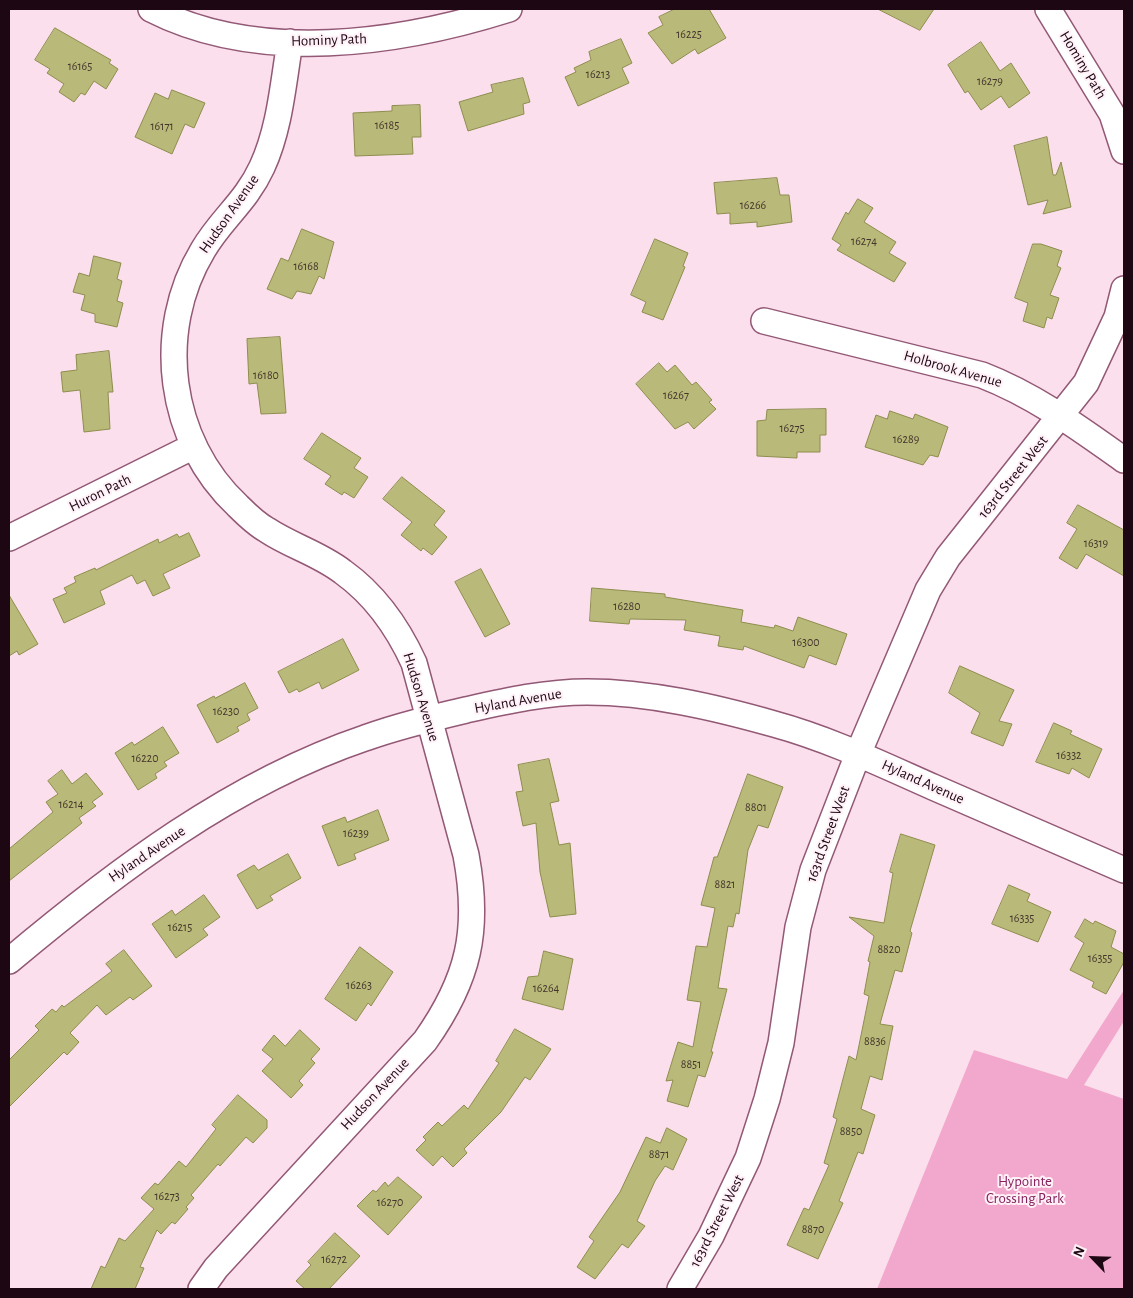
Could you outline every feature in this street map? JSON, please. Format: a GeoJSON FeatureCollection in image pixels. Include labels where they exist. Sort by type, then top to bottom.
{"type":"FeatureCollection","features":[{"type":"Feature","properties":{"kind":"street","name":"Hominy Path"},"geometry":{"type":"LineString","coordinates":[[151,9],[200,29],[236,37],[290,42],[336,42],[385,38],[435,30],[509,9]]}},
{"type":"Feature","properties":{"kind":"street","name":"Hominy Path"},"geometry":{"type":"LineString","coordinates":[[1048,9],[1112,114],[1124,151]]}},
{"type":"Feature","properties":{"kind":"street","name":"Hudson Avenue"},"geometry":{"type":"LineString","coordinates":[[201,1289],[216,1268],[424,1041],[449,1006],[458,984],[471,931],[472,884],[414,663],[391,621],[343,572],[266,530],[247,515],[212,478],[192,447],[179,404],[174,370],[180,308],[190,277],[204,249],[239,206],[263,166],[276,124],[290,42]]}},
{"type":"Feature","properties":{"kind":"street"},"geometry":{"type":"LineString","coordinates":[[1062,416],[1086,383],[1103,350],[1117,317],[1124,289]]}},
{"type":"Feature","properties":{"kind":"street","name":"Holbrook Avenue"},"geometry":{"type":"LineString","coordinates":[[764,321],[982,375],[1013,387],[1062,416],[1124,460]]}},
{"type":"Feature","properties":{"kind":"street","name":"163rd Street West"},"geometry":{"type":"LineString","coordinates":[[680,1289],[725,1209],[753,1144],[781,1043],[804,900],[825,835],[928,590],[948,557],[1062,416]]}},
{"type":"Feature","properties":{"kind":"street","name":"Huron Path"},"geometry":{"type":"LineString","coordinates":[[9,538],[192,447]]}},
{"type":"Feature","properties":{"kind":"street","name":"Hyland Avenue"},"geometry":{"type":"LineString","coordinates":[[9,961],[117,874],[251,789],[304,762],[364,738],[429,718],[538,694],[614,693],[674,701],[742,715],[801,732],[858,754],[1124,870]]}},
{"type":"Feature","properties":{"kind":"green space","name":"Hypointe Crossing Park"},"geometry":{"type":"Polygon","coordinates":[[[1124,990],[1124,1021],[1084,1085],[1124,1099],[1124,1289],[877,1289],[974,1050],[1067,1079],[1124,990]]]}},
{"type":"Feature","properties":{"kind":"building"},"geometry":{"type":"Polygon","coordinates":[[[675,9],[709,9],[726,38],[698,54],[695,49],[672,64],[648,33],[663,25],[659,17],[675,9]]]}},
{"type":"Feature","properties":{"kind":"building"},"geometry":{"type":"Polygon","coordinates":[[[878,9],[934,9],[920,30],[878,9]]]}},
{"type":"Feature","properties":{"kind":"building"},"geometry":{"type":"Polygon","coordinates":[[[55,28],[111,60],[109,63],[118,69],[106,89],[94,81],[85,95],[81,93],[74,102],[59,92],[64,84],[47,73],[50,69],[35,60],[55,28]]]}},
{"type":"Feature","properties":{"kind":"building"},"geometry":{"type":"Polygon","coordinates":[[[621,39],[632,63],[622,68],[629,83],[578,106],[565,77],[576,72],[574,68],[591,60],[589,52],[621,39]]]}},
{"type":"Feature","properties":{"kind":"building"},"geometry":{"type":"Polygon","coordinates":[[[981,42],[1000,71],[1011,63],[1030,93],[1009,108],[1001,96],[981,110],[968,91],[965,93],[948,65],[981,42]]]}},
{"type":"Feature","properties":{"kind":"building"},"geometry":{"type":"Polygon","coordinates":[[[523,78],[530,102],[523,104],[524,114],[468,131],[459,102],[493,92],[491,85],[523,78]]]}},
{"type":"Feature","properties":{"kind":"building"},"geometry":{"type":"Polygon","coordinates":[[[172,90],[205,103],[194,128],[185,124],[172,154],[135,137],[155,93],[168,99],[172,90]]]}},
{"type":"Feature","properties":{"kind":"building"},"geometry":{"type":"Polygon","coordinates":[[[420,105],[421,137],[412,137],[413,154],[355,156],[353,113],[392,111],[392,106],[420,105]]]}},
{"type":"Feature","properties":{"kind":"building"},"geometry":{"type":"Polygon","coordinates":[[[1047,137],[1053,175],[1056,175],[1061,162],[1071,207],[1043,214],[1048,200],[1028,205],[1014,146],[1047,137]]]}},
{"type":"Feature","properties":{"kind":"building"},"geometry":{"type":"Polygon","coordinates":[[[777,178],[780,195],[789,195],[792,222],[757,227],[757,222],[730,224],[730,213],[717,214],[714,183],[777,178]]]}},
{"type":"Feature","properties":{"kind":"building"},"geometry":{"type":"Polygon","coordinates":[[[858,199],[873,208],[864,222],[896,242],[889,253],[906,263],[894,282],[837,250],[841,245],[832,239],[846,212],[848,214],[858,199]]]}},
{"type":"Feature","properties":{"kind":"building"},"geometry":{"type":"Polygon","coordinates":[[[302,229],[334,242],[324,279],[319,276],[311,294],[297,291],[292,299],[267,289],[281,258],[288,261],[302,229]]]}},
{"type":"Feature","properties":{"kind":"building"},"geometry":{"type":"Polygon","coordinates":[[[655,239],[688,253],[683,266],[685,267],[663,320],[642,312],[646,302],[631,295],[655,239]]]}},
{"type":"Feature","properties":{"kind":"building"},"geometry":{"type":"Polygon","coordinates":[[[1033,244],[1041,244],[1062,251],[1057,266],[1061,268],[1050,295],[1059,298],[1052,319],[1047,317],[1044,328],[1023,321],[1028,303],[1015,298],[1033,244]]]}},
{"type":"Feature","properties":{"kind":"building"},"geometry":{"type":"Polygon","coordinates":[[[94,256],[121,263],[117,279],[122,281],[117,301],[123,303],[117,327],[95,322],[95,314],[81,310],[85,295],[73,292],[79,273],[89,276],[94,256]]]}},
{"type":"Feature","properties":{"kind":"building"},"geometry":{"type":"Polygon","coordinates":[[[280,337],[286,413],[261,414],[257,383],[249,384],[247,339],[280,337]]]}},
{"type":"Feature","properties":{"kind":"building"},"geometry":{"type":"Polygon","coordinates":[[[109,351],[113,392],[108,392],[110,429],[84,432],[80,390],[63,392],[61,372],[77,370],[76,355],[109,351]]]}},
{"type":"Feature","properties":{"kind":"building"},"geometry":{"type":"Polygon","coordinates":[[[659,363],[667,372],[675,365],[692,385],[696,382],[712,400],[709,402],[716,409],[694,429],[688,422],[675,429],[636,384],[659,363]]]}},
{"type":"Feature","properties":{"kind":"building"},"geometry":{"type":"Polygon","coordinates":[[[826,409],[826,435],[820,435],[820,452],[797,452],[797,458],[757,456],[757,421],[766,420],[767,410],[826,409]]]}},
{"type":"Feature","properties":{"kind":"building"},"geometry":{"type":"Polygon","coordinates":[[[890,411],[913,419],[915,414],[948,427],[938,457],[930,455],[923,465],[865,447],[876,415],[887,419],[890,411]]]}},
{"type":"Feature","properties":{"kind":"building"},"geometry":{"type":"Polygon","coordinates":[[[322,433],[361,458],[354,468],[368,477],[354,498],[344,492],[342,495],[325,484],[331,476],[304,459],[322,433]]]}},
{"type":"Feature","properties":{"kind":"building"},"geometry":{"type":"Polygon","coordinates":[[[402,477],[445,511],[434,525],[447,537],[432,555],[423,548],[421,551],[401,535],[412,522],[383,499],[402,477]]]}},
{"type":"Feature","properties":{"kind":"building"},"geometry":{"type":"Polygon","coordinates":[[[1078,505],[1124,530],[1124,576],[1086,554],[1077,569],[1059,558],[1077,529],[1067,523],[1078,505]]]}},
{"type":"Feature","properties":{"kind":"building"},"geometry":{"type":"Polygon","coordinates":[[[189,533],[200,556],[163,574],[170,588],[153,596],[145,580],[137,584],[132,575],[100,591],[105,604],[64,623],[53,599],[67,593],[64,588],[76,582],[74,577],[95,568],[96,570],[158,539],[159,543],[177,534],[179,537],[189,533]]]}},
{"type":"Feature","properties":{"kind":"building"},"geometry":{"type":"Polygon","coordinates":[[[481,569],[510,624],[485,637],[455,582],[481,569]]]}},
{"type":"Feature","properties":{"kind":"building"},"geometry":{"type":"Polygon","coordinates":[[[592,588],[665,594],[665,597],[743,610],[741,622],[774,628],[775,625],[793,631],[798,617],[847,634],[836,665],[809,655],[804,668],[744,646],[743,650],[718,646],[720,636],[684,630],[686,620],[630,619],[629,624],[590,621],[592,588]]]}},
{"type":"Feature","properties":{"kind":"building"},"geometry":{"type":"Polygon","coordinates":[[[9,595],[38,644],[19,655],[17,651],[9,656],[9,595]]]}},
{"type":"Feature","properties":{"kind":"building"},"geometry":{"type":"Polygon","coordinates":[[[343,639],[359,670],[322,689],[319,682],[299,692],[297,689],[289,693],[278,672],[343,639]]]}},
{"type":"Feature","properties":{"kind":"building"},"geometry":{"type":"Polygon","coordinates":[[[960,666],[1014,690],[999,721],[1012,724],[1003,746],[971,733],[980,713],[949,693],[960,666]]]}},
{"type":"Feature","properties":{"kind":"building"},"geometry":{"type":"Polygon","coordinates":[[[245,683],[258,708],[247,714],[250,720],[237,727],[239,731],[217,743],[197,705],[245,683]]]}},
{"type":"Feature","properties":{"kind":"building"},"geometry":{"type":"Polygon","coordinates":[[[1054,723],[1072,731],[1070,734],[1102,749],[1089,778],[1072,768],[1069,774],[1036,762],[1054,723]]]}},
{"type":"Feature","properties":{"kind":"building"},"geometry":{"type":"Polygon","coordinates":[[[163,727],[179,753],[164,762],[167,766],[155,774],[157,778],[138,790],[115,753],[132,742],[134,745],[163,727]]]}},
{"type":"Feature","properties":{"kind":"building"},"geometry":{"type":"Polygon","coordinates":[[[549,759],[559,801],[550,803],[559,845],[570,843],[576,914],[550,917],[540,872],[536,823],[523,826],[516,792],[523,791],[518,765],[549,759]]]}},
{"type":"Feature","properties":{"kind":"building"},"geometry":{"type":"Polygon","coordinates":[[[62,770],[72,784],[86,773],[103,794],[92,802],[96,806],[79,818],[82,823],[9,881],[9,849],[53,812],[46,802],[58,794],[48,781],[62,770]]]}},
{"type":"Feature","properties":{"kind":"building"},"geometry":{"type":"Polygon","coordinates":[[[748,774],[783,787],[768,828],[758,825],[748,850],[739,914],[736,913],[733,927],[728,926],[718,988],[727,989],[711,1052],[713,1052],[705,1077],[698,1075],[688,1107],[667,1101],[673,1080],[666,1081],[678,1042],[693,1047],[701,1002],[687,1000],[696,946],[707,947],[715,908],[701,905],[714,857],[717,857],[748,774]]]}},
{"type":"Feature","properties":{"kind":"building"},"geometry":{"type":"Polygon","coordinates":[[[378,810],[389,840],[354,854],[356,859],[338,866],[322,826],[345,817],[347,822],[378,810]]]}},
{"type":"Feature","properties":{"kind":"building"},"geometry":{"type":"Polygon","coordinates":[[[901,834],[935,845],[910,931],[912,933],[902,972],[895,970],[880,1024],[893,1026],[882,1080],[870,1076],[861,1109],[875,1115],[863,1154],[858,1152],[839,1201],[843,1203],[818,1259],[787,1245],[804,1208],[809,1210],[829,1165],[824,1163],[837,1119],[833,1117],[849,1056],[856,1060],[869,996],[864,994],[870,962],[868,961],[874,936],[849,917],[884,923],[893,873],[890,872],[901,834]]]}},
{"type":"Feature","properties":{"kind":"building"},"geometry":{"type":"Polygon","coordinates":[[[288,854],[301,878],[270,896],[273,900],[257,909],[237,875],[254,865],[258,870],[288,854]]]}},
{"type":"Feature","properties":{"kind":"building"},"geometry":{"type":"Polygon","coordinates":[[[1009,885],[1030,894],[1027,901],[1051,912],[1038,942],[992,924],[1009,885]]]}},
{"type":"Feature","properties":{"kind":"building"},"geometry":{"type":"Polygon","coordinates":[[[204,895],[220,917],[203,929],[208,935],[176,958],[152,924],[172,910],[175,915],[204,895]]]}},
{"type":"Feature","properties":{"kind":"building"},"geometry":{"type":"Polygon","coordinates":[[[1085,919],[1093,924],[1095,921],[1116,931],[1111,947],[1124,954],[1124,962],[1106,994],[1092,987],[1094,982],[1070,970],[1084,943],[1075,937],[1085,919]]]}},
{"type":"Feature","properties":{"kind":"building"},"geometry":{"type":"Polygon","coordinates":[[[360,947],[393,972],[371,1006],[368,1003],[356,1021],[325,999],[360,947]]]}},
{"type":"Feature","properties":{"kind":"building"},"geometry":{"type":"Polygon","coordinates":[[[124,950],[152,986],[133,1000],[130,997],[106,1015],[97,1005],[70,1033],[79,1042],[67,1055],[64,1052],[9,1107],[9,1060],[39,1030],[35,1026],[52,1009],[56,1012],[62,1005],[64,1007],[112,971],[106,964],[124,950]]]}},
{"type":"Feature","properties":{"kind":"building"},"geometry":{"type":"Polygon","coordinates":[[[544,951],[573,959],[563,1010],[522,999],[528,977],[538,976],[544,951]]]}},
{"type":"Feature","properties":{"kind":"building"},"geometry":{"type":"Polygon","coordinates":[[[515,1029],[551,1049],[530,1080],[525,1077],[501,1112],[464,1149],[467,1153],[453,1167],[442,1156],[433,1166],[416,1150],[426,1140],[423,1137],[438,1122],[442,1126],[464,1105],[468,1109],[499,1063],[496,1061],[515,1029]]]}},
{"type":"Feature","properties":{"kind":"building"},"geometry":{"type":"Polygon","coordinates":[[[300,1030],[320,1049],[311,1059],[315,1063],[299,1081],[303,1085],[291,1098],[262,1071],[273,1059],[262,1050],[274,1035],[285,1046],[300,1030]]]}},
{"type":"Feature","properties":{"kind":"building"},"geometry":{"type":"Polygon","coordinates":[[[238,1095],[267,1120],[267,1128],[253,1143],[246,1137],[220,1166],[218,1164],[191,1195],[194,1198],[186,1207],[188,1209],[175,1224],[172,1222],[161,1234],[157,1230],[140,1267],[144,1268],[135,1289],[91,1289],[101,1266],[105,1268],[119,1238],[125,1241],[154,1209],[141,1198],[155,1183],[158,1185],[179,1161],[186,1167],[216,1129],[212,1125],[238,1095]]]}},
{"type":"Feature","properties":{"kind":"building"},"geometry":{"type":"Polygon","coordinates":[[[667,1128],[687,1139],[673,1170],[665,1166],[655,1181],[637,1221],[645,1226],[628,1248],[622,1244],[595,1279],[577,1267],[594,1241],[589,1237],[620,1192],[646,1137],[660,1143],[667,1128]]]}},
{"type":"Feature","properties":{"kind":"building"},"geometry":{"type":"Polygon","coordinates":[[[398,1177],[422,1197],[388,1235],[357,1206],[373,1190],[376,1192],[385,1182],[388,1186],[398,1177]]]}},
{"type":"Feature","properties":{"kind":"building"},"geometry":{"type":"Polygon","coordinates":[[[335,1233],[360,1256],[329,1289],[305,1289],[296,1281],[311,1265],[308,1262],[335,1233]]]}}]}
